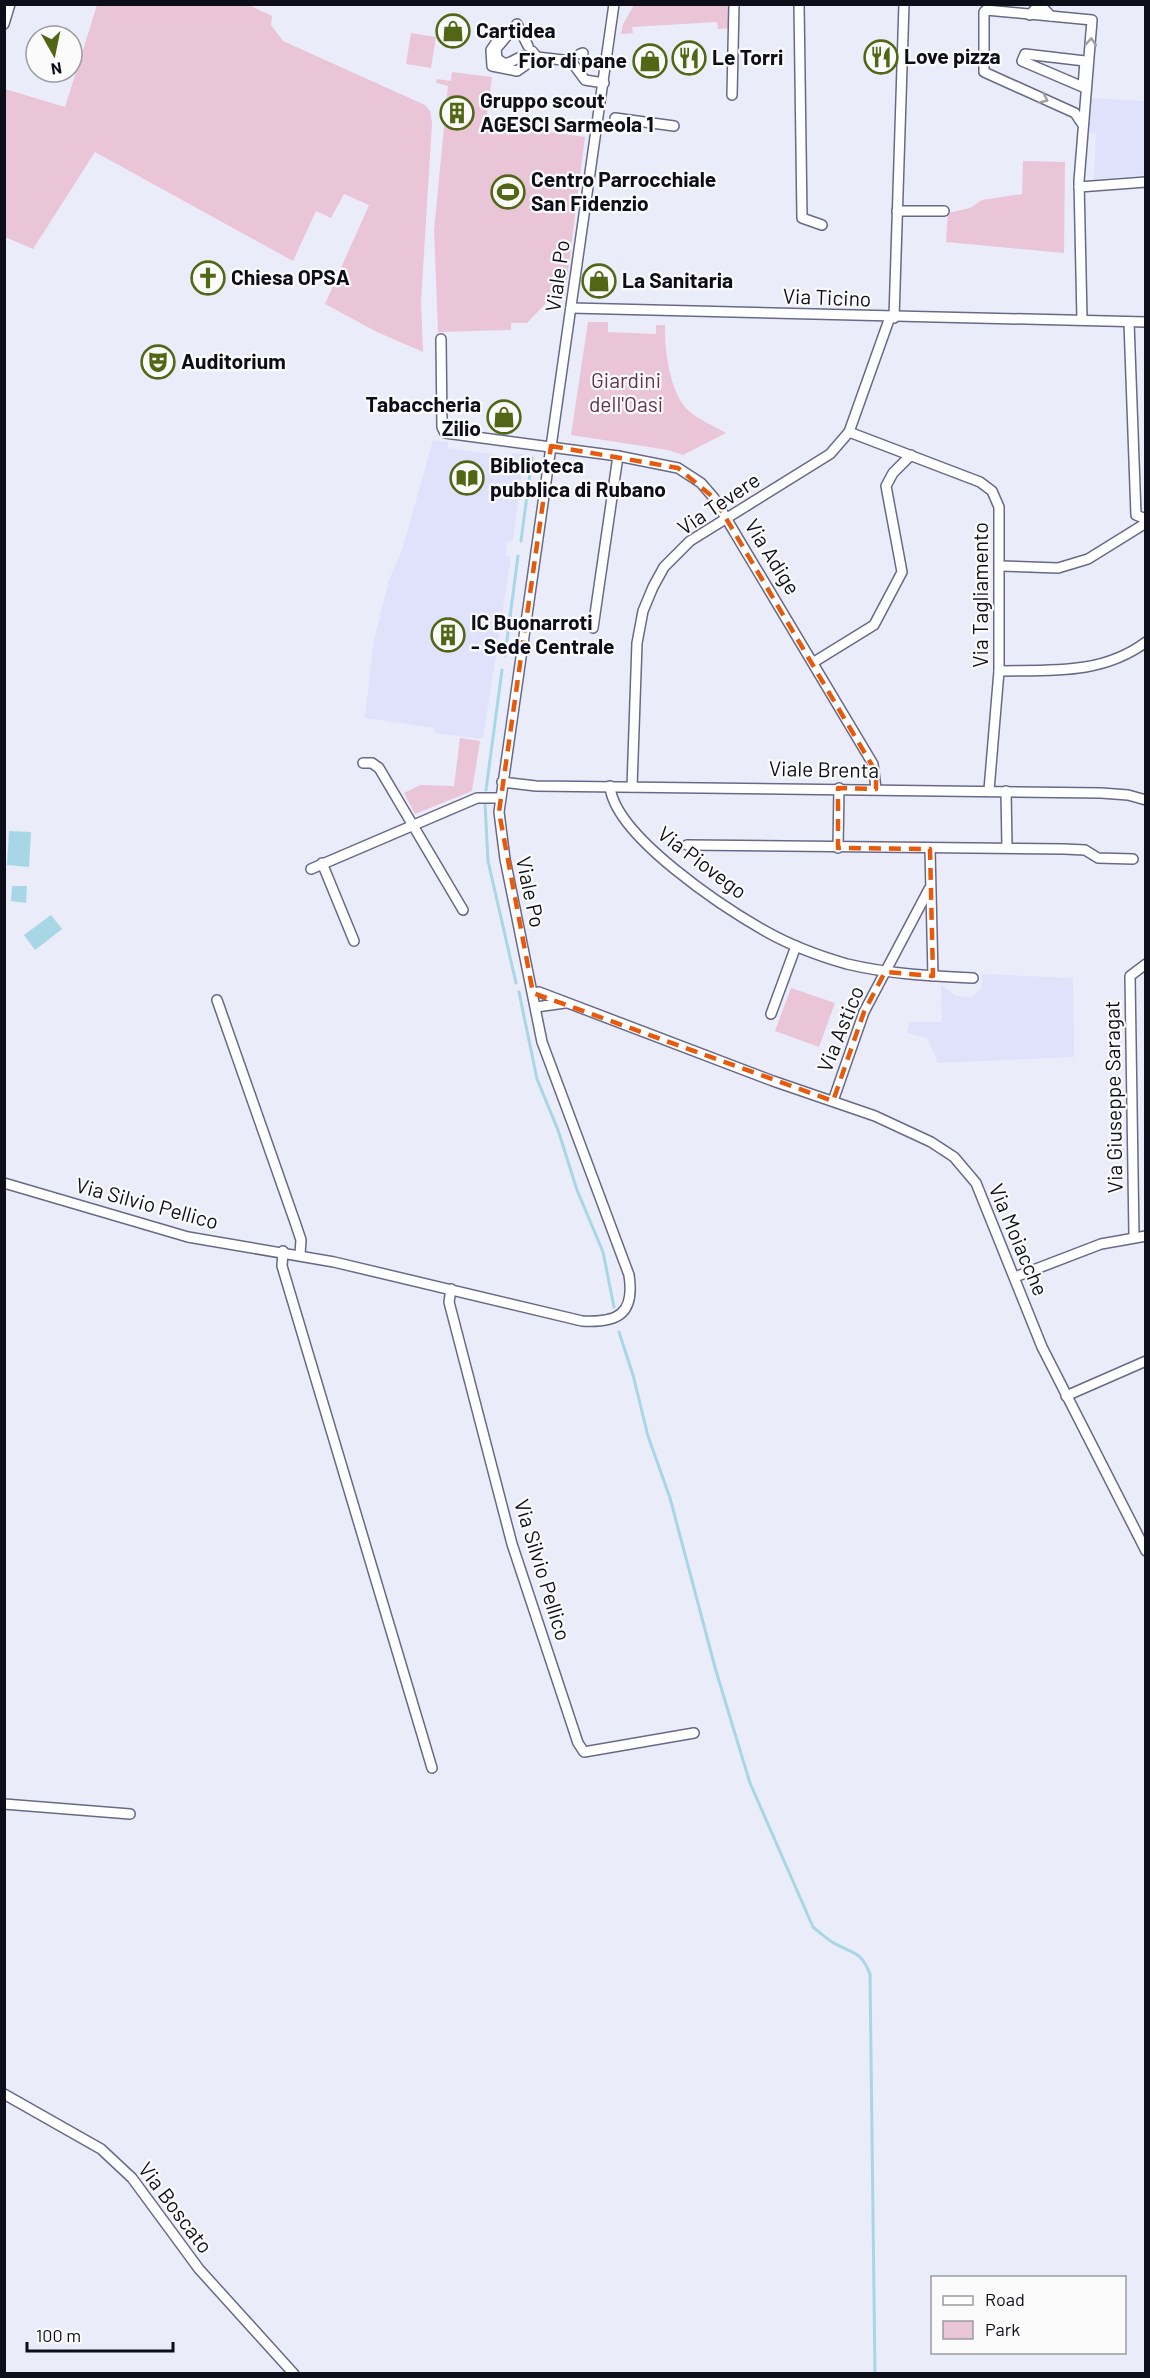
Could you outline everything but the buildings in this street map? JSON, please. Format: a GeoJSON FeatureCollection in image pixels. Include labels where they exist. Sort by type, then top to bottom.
{"type":"FeatureCollection","features":[{"type":"Feature","properties":{"kind":"street"},"geometry":{"type":"LineString","coordinates":[[4,24],[10,4]]}},
{"type":"Feature","properties":{"kind":"street","name":"Viale Po"},"geometry":{"type":"LineString","coordinates":[[533,993],[505,859],[499,798],[614,4]]}},
{"type":"Feature","properties":{"kind":"street"},"geometry":{"type":"LineString","coordinates":[[732,95],[734,4]]}},
{"type":"Feature","properties":{"kind":"street"},"geometry":{"type":"LineString","coordinates":[[799,4],[802,218],[822,225]]}},
{"type":"Feature","properties":{"kind":"street","name":"Via Tevere"},"geometry":{"type":"LineString","coordinates":[[632,787],[637,643],[643,611],[664,567],[690,541],[830,454],[849,432],[892,317],[904,4]]}},
{"type":"Feature","properties":{"kind":"street"},"geometry":{"type":"LineString","coordinates":[[1082,320],[1079,187],[1092,20],[984,12],[984,72],[1075,113],[1083,124]]}},
{"type":"Feature","properties":{"kind":"street"},"geometry":{"type":"LineString","coordinates":[[499,38],[491,50],[492,66],[516,71],[532,51],[577,56],[585,80],[604,83]]}},
{"type":"Feature","properties":{"kind":"street"},"geometry":{"type":"LineString","coordinates":[[1025,54],[1085,61],[1083,87],[1022,61],[1022,57],[1025,54]]}},
{"type":"Feature","properties":{"kind":"street"},"geometry":{"type":"LineString","coordinates":[[1075,113],[1086,105]]}},
{"type":"Feature","properties":{"kind":"street"},"geometry":{"type":"LineString","coordinates":[[615,118],[674,126]]}},
{"type":"Feature","properties":{"kind":"street"},"geometry":{"type":"LineString","coordinates":[[1079,187],[1146,182]]}},
{"type":"Feature","properties":{"kind":"street"},"geometry":{"type":"LineString","coordinates":[[897,211],[944,211]]}},
{"type":"Feature","properties":{"kind":"street","name":"Via Ticino"},"geometry":{"type":"LineString","coordinates":[[571,308],[1146,322]]}},
{"type":"Feature","properties":{"kind":"street"},"geometry":{"type":"LineString","coordinates":[[1000,566],[1058,568],[1088,559],[1146,521],[1136,515],[1129,322]]}},
{"type":"Feature","properties":{"kind":"street"},"geometry":{"type":"LineString","coordinates":[[441,339],[442,427],[445,433],[551,446]]}},
{"type":"Feature","properties":{"kind":"street","name":"Via Tagliamento"},"geometry":{"type":"LineString","coordinates":[[849,432],[980,482],[992,491],[999,507],[999,671],[989,790]]}},
{"type":"Feature","properties":{"kind":"street","name":"Via Adige"},"geometry":{"type":"LineString","coordinates":[[551,446],[618,456],[682,470],[701,483],[726,517],[873,764],[876,789]]}},
{"type":"Feature","properties":{"kind":"street"},"geometry":{"type":"LineString","coordinates":[[814,662],[874,625],[902,572],[886,486],[893,473],[911,455]]}},
{"type":"Feature","properties":{"kind":"street"},"geometry":{"type":"LineString","coordinates":[[593,628],[618,456]]}},
{"type":"Feature","properties":{"kind":"street"},"geometry":{"type":"LineString","coordinates":[[999,671],[1077,670],[1108,663],[1146,642]]}},
{"type":"Feature","properties":{"kind":"street"},"geometry":{"type":"LineString","coordinates":[[363,763],[372,763],[379,768],[411,826],[463,910]]}},
{"type":"Feature","properties":{"kind":"street","name":"Viale Brenta"},"geometry":{"type":"LineString","coordinates":[[502,782],[529,785],[632,787],[1101,793],[1146,800]]}},
{"type":"Feature","properties":{"kind":"street","name":"Via Piovego"},"geometry":{"type":"LineString","coordinates":[[610,786],[611,794],[624,817],[641,840],[709,895],[766,931],[796,946],[847,963],[885,972],[973,978]]}},
{"type":"Feature","properties":{"kind":"street"},"geometry":{"type":"LineString","coordinates":[[838,788],[838,848]]}},
{"type":"Feature","properties":{"kind":"street"},"geometry":{"type":"LineString","coordinates":[[1006,791],[1007,847]]}},
{"type":"Feature","properties":{"kind":"street"},"geometry":{"type":"LineString","coordinates":[[311,869],[477,798],[499,798]]}},
{"type":"Feature","properties":{"kind":"street"},"geometry":{"type":"LineString","coordinates":[[687,845],[930,849],[1007,847],[1084,850],[1098,858],[1133,859]]}},
{"type":"Feature","properties":{"kind":"street"},"geometry":{"type":"LineString","coordinates":[[930,849],[929,889],[932,903],[933,976]]}},
{"type":"Feature","properties":{"kind":"street"},"geometry":{"type":"LineString","coordinates":[[322,864],[354,941]]}},
{"type":"Feature","properties":{"kind":"street","name":"Via Astico"},"geometry":{"type":"LineString","coordinates":[[833,1101],[864,1012],[929,889]]}},
{"type":"Feature","properties":{"kind":"street"},"geometry":{"type":"LineString","coordinates":[[771,1014],[796,946]]}},
{"type":"Feature","properties":{"kind":"street","name":"Via Giuseppe Saragat"},"geometry":{"type":"LineString","coordinates":[[1134,1237],[1138,1182],[1130,976],[1146,964]]}},
{"type":"Feature","properties":{"kind":"street","name":"Via Moiacche"},"geometry":{"type":"LineString","coordinates":[[533,993],[539,992],[899,1126],[954,1157],[976,1183],[1042,1347],[1146,1551]]}},
{"type":"Feature","properties":{"kind":"street","name":"Via Silvio Pellico"},"geometry":{"type":"LineString","coordinates":[[4,1183],[188,1237],[300,1254],[582,1321],[600,1322],[615,1319],[629,1304],[631,1290],[629,1275],[542,1042],[533,993]]}},
{"type":"Feature","properties":{"kind":"street"},"geometry":{"type":"LineString","coordinates":[[217,1000],[301,1240],[300,1254]]}},
{"type":"Feature","properties":{"kind":"street","name":"Via Moiacche"},"geometry":{"type":"LineString","coordinates":[[536,1007],[558,1003],[570,1004]]}},
{"type":"Feature","properties":{"kind":"street"},"geometry":{"type":"LineString","coordinates":[[1015,1277],[1069,1254],[1146,1236]]}},
{"type":"Feature","properties":{"kind":"street"},"geometry":{"type":"LineString","coordinates":[[283,1251],[282,1266],[432,1768]]}},
{"type":"Feature","properties":{"kind":"street","name":"Via Silvio Pellico"},"geometry":{"type":"LineString","coordinates":[[451,1289],[449,1302],[512,1544],[578,1743],[584,1752],[694,1733]]}},
{"type":"Feature","properties":{"kind":"street"},"geometry":{"type":"LineString","coordinates":[[1066,1395],[1146,1361]]}},
{"type":"Feature","properties":{"kind":"street"},"geometry":{"type":"LineString","coordinates":[[4,1804],[130,1814]]}},
{"type":"Feature","properties":{"kind":"street","name":"Via Boscato"},"geometry":{"type":"LineString","coordinates":[[4,2094],[101,2149],[132,2178],[199,2269],[294,2373]]}},
{"type":"Feature","properties":{"kind":"highlighted area"},"geometry":{"type":"Polygon","coordinates":[[[551,446],[678,468],[714,498],[876,772],[876,789],[838,788],[838,848],[930,849],[933,976],[885,972],[864,1012],[833,1101],[533,993],[499,812],[551,446]]]}},
{"type":"Feature","properties":{"kind":"shaded area"},"geometry":{"type":"Polygon","coordinates":[[[1091,98],[1145,101],[1145,175],[1094,179],[1096,134],[1089,133],[1091,98]]]}},
{"type":"Feature","properties":{"kind":"shaded area"},"geometry":{"type":"Polygon","coordinates":[[[433,440],[448,442],[448,448],[498,455],[498,460],[504,461],[511,462],[512,453],[524,454],[513,540],[507,542],[506,556],[511,557],[483,739],[435,733],[435,728],[365,718],[373,644],[389,580],[403,547],[433,440]]]}},
{"type":"Feature","properties":{"kind":"shaded area"},"geometry":{"type":"Polygon","coordinates":[[[9,831],[31,832],[29,867],[7,865],[9,831]]]}},
{"type":"Feature","properties":{"kind":"shaded area"},"geometry":{"type":"Polygon","coordinates":[[[12,886],[27,886],[26,903],[11,901],[12,886]]]}},
{"type":"Feature","properties":{"kind":"shaded area"},"geometry":{"type":"Polygon","coordinates":[[[51,915],[62,929],[35,950],[24,935],[51,915]]]}},
{"type":"Feature","properties":{"kind":"shaded area"},"geometry":{"type":"Polygon","coordinates":[[[982,974],[1073,978],[1074,1057],[938,1063],[927,1038],[907,1033],[909,1022],[942,1022],[941,985],[956,996],[972,997],[982,988],[982,974]]]}},
{"type":"Feature","properties":{"kind":"green space"},"geometry":{"type":"Polygon","coordinates":[[[97,5],[249,5],[272,16],[271,25],[283,41],[425,105],[430,111],[432,123],[421,302],[423,352],[377,332],[325,304],[369,205],[344,194],[331,218],[316,211],[293,261],[95,152],[33,249],[5,237],[5,89],[65,107],[72,84],[84,84],[84,46],[97,5]]]}},
{"type":"Feature","properties":{"kind":"green space"},"geometry":{"type":"Polygon","coordinates":[[[634,5],[729,5],[729,28],[718,29],[717,22],[632,27],[633,33],[621,34],[623,24],[634,5]]]}},
{"type":"Feature","properties":{"kind":"green space"},"geometry":{"type":"Polygon","coordinates":[[[411,33],[436,37],[431,68],[406,64],[411,33]]]}},
{"type":"Feature","properties":{"kind":"green space","name":"Centro Parrocchiale San Fidenzio"},"geometry":{"type":"Polygon","coordinates":[[[452,72],[492,77],[486,123],[585,137],[565,295],[549,300],[527,323],[511,323],[511,330],[438,332],[434,230],[448,86],[436,83],[437,79],[451,81],[452,72]]]}},
{"type":"Feature","properties":{"kind":"green space"},"geometry":{"type":"Polygon","coordinates":[[[1023,161],[1065,162],[1064,253],[946,242],[948,213],[970,208],[982,200],[1022,194],[1023,161]]]}},
{"type":"Feature","properties":{"kind":"green space","name":"Giardini dell'Oasi"},"geometry":{"type":"Polygon","coordinates":[[[588,322],[608,322],[608,332],[656,334],[656,325],[665,325],[670,371],[682,404],[697,417],[726,433],[683,455],[668,450],[571,435],[588,322]]]}},
{"type":"Feature","properties":{"kind":"green space"},"geometry":{"type":"Polygon","coordinates":[[[460,738],[480,741],[472,791],[415,814],[404,793],[420,785],[454,786],[460,738]]]}},
{"type":"Feature","properties":{"kind":"green space"},"geometry":{"type":"Polygon","coordinates":[[[791,988],[835,1003],[819,1047],[775,1031],[791,988]]]}},
{"type":"Feature","properties":{"kind":"waterway"},"geometry":{"type":"LineString","coordinates":[[521,541],[532,458]]}},
{"type":"Feature","properties":{"kind":"waterway"},"geometry":{"type":"LineString","coordinates":[[505,655],[518,556]]}},
{"type":"Feature","properties":{"kind":"waterway"},"geometry":{"type":"LineString","coordinates":[[486,790],[502,670]]}},
{"type":"Feature","properties":{"kind":"waterway"},"geometry":{"type":"LineString","coordinates":[[485,803],[488,861],[516,983]]}},
{"type":"Feature","properties":{"kind":"waterway"},"geometry":{"type":"LineString","coordinates":[[519,992],[537,1079],[558,1130],[577,1190],[603,1252],[614,1307]]}},
{"type":"Feature","properties":{"kind":"waterway"},"geometry":{"type":"LineString","coordinates":[[619,1332],[633,1375],[648,1436],[670,1498],[716,1671],[750,1783],[813,1927],[832,1942],[859,1956],[870,1974],[875,2374]]}},
{"type":"Feature","properties":{"kind":"place","name":"Cartidea"},"geometry":{"type":"Point","coordinates":[453,31]}},
{"type":"Feature","properties":{"kind":"place","name":"Love pizza"},"geometry":{"type":"Point","coordinates":[881,57]}},
{"type":"Feature","properties":{"kind":"place","name":"Le Torri"},"geometry":{"type":"Point","coordinates":[689,58]}},
{"type":"Feature","properties":{"kind":"place","name":"Fior di pane"},"geometry":{"type":"Point","coordinates":[650,61]}},
{"type":"Feature","properties":{"kind":"place","name":"Gruppo scout AGESCI Sarmeola 1"},"geometry":{"type":"Point","coordinates":[457,113]}},
{"type":"Feature","properties":{"kind":"place","name":"Centro Parrocchiale San Fidenzio"},"geometry":{"type":"Point","coordinates":[508,192]}},
{"type":"Feature","properties":{"kind":"place","name":"Chiesa OPSA"},"geometry":{"type":"Point","coordinates":[208,278]}},
{"type":"Feature","properties":{"kind":"place","name":"La Sanitaria"},"geometry":{"type":"Point","coordinates":[599,281]}},
{"type":"Feature","properties":{"kind":"place","name":"Auditorium"},"geometry":{"type":"Point","coordinates":[158,362]}},
{"type":"Feature","properties":{"kind":"place","name":"Tabaccheria Zilio"},"geometry":{"type":"Point","coordinates":[504,417]}},
{"type":"Feature","properties":{"kind":"place","name":"Biblioteca pubblica di Rubano"},"geometry":{"type":"Point","coordinates":[467,478]}},
{"type":"Feature","properties":{"kind":"place","name":"IC Buonarroti - Sede Centrale"},"geometry":{"type":"Point","coordinates":[448,635]}}]}
